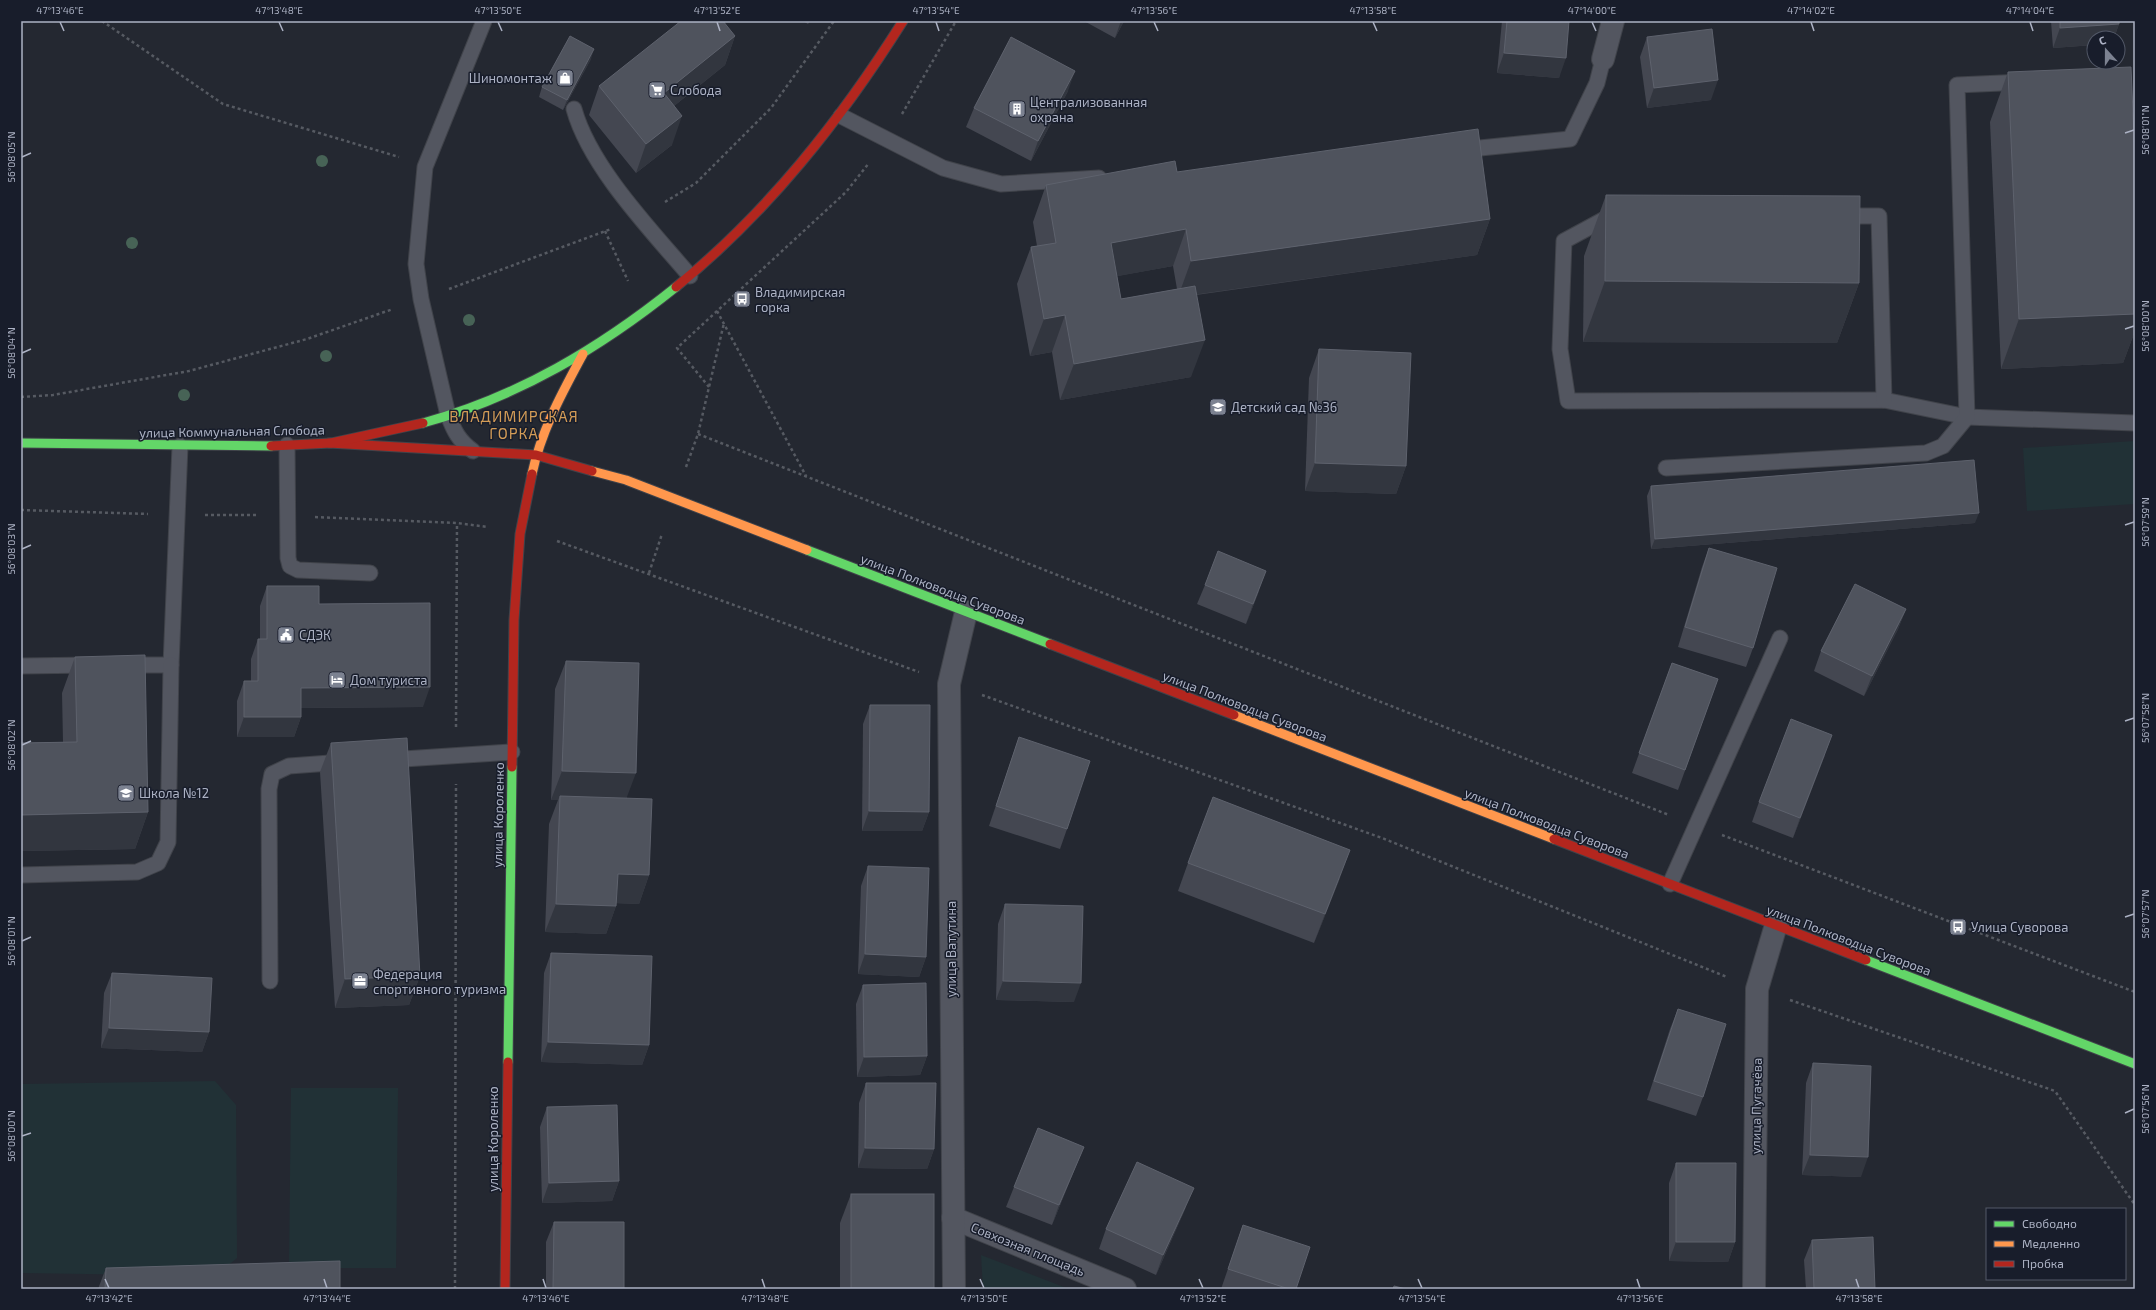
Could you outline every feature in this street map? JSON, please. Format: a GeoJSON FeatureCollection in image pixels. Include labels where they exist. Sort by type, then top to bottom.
{"type":"FeatureCollection","features":[{"type":"Feature","properties":{"kind":"street","name":"улица Коммунальная Слобода"},"geometry":{"type":"LineString","coordinates":[[21,443],[180,446],[329,443],[398,429],[448,416],[492,400],[539,379],[583,354],[690,276],[771,198],[841,116],[881,60],[903,21]]}},
{"type":"Feature","properties":{"kind":"street"},"geometry":{"type":"LineString","coordinates":[[1603,59],[1613,21]]}},
{"type":"Feature","properties":{"kind":"street","name":"улица Короленко"},"geometry":{"type":"LineString","coordinates":[[505,1289],[514,620],[520,534],[536,455],[552,412],[583,354]]}},
{"type":"Feature","properties":{"kind":"street","name":"улица Полководца Суворова"},"geometry":{"type":"LineString","coordinates":[[329,443],[536,455],[626,480],[2135,1064]]}},
{"type":"Feature","properties":{"kind":"street","name":"улица Ватутина"},"geometry":{"type":"LineString","coordinates":[[954,1289],[949,684],[966,612]]}},
{"type":"Feature","properties":{"kind":"street","name":"улица Пугачёва"},"geometry":{"type":"LineString","coordinates":[[1754,1289],[1757,989],[1776,925]]}},
{"type":"Feature","properties":{"kind":"street","name":"Совхозная площадь"},"geometry":{"type":"LineString","coordinates":[[953,1218],[1125,1289]]}},
{"type":"Feature","properties":{"kind":"lane"},"geometry":{"type":"LineString","coordinates":[[473,451],[462,443],[454,432],[448,416],[421,299],[416,264],[426,167],[484,21]]}},
{"type":"Feature","properties":{"kind":"lane"},"geometry":{"type":"LineString","coordinates":[[1443,151],[1570,139],[1597,83],[1603,59]]}},
{"type":"Feature","properties":{"kind":"lane"},"geometry":{"type":"LineString","coordinates":[[1666,468],[1926,453],[1943,446],[1967,417],[1957,85],[2042,82]]}},
{"type":"Feature","properties":{"kind":"lane"},"geometry":{"type":"LineString","coordinates":[[574,109],[579,127],[613,183],[690,276]]}},
{"type":"Feature","properties":{"kind":"lane"},"geometry":{"type":"LineString","coordinates":[[841,116],[888,138],[943,168],[1001,184],[1112,177]]}},
{"type":"Feature","properties":{"kind":"lane"},"geometry":{"type":"LineString","coordinates":[[1627,214],[1611,214],[1564,241],[1560,349],[1568,401],[1884,400],[1967,417],[2135,423]]}},
{"type":"Feature","properties":{"kind":"lane"},"geometry":{"type":"LineString","coordinates":[[1824,216],[1879,216],[1884,400]]}},
{"type":"Feature","properties":{"kind":"lane"},"geometry":{"type":"LineString","coordinates":[[287,445],[288,558],[290,566],[298,570],[370,573]]}},
{"type":"Feature","properties":{"kind":"lane"},"geometry":{"type":"LineString","coordinates":[[21,875],[137,872],[158,863],[168,842],[171,665],[180,446]]}},
{"type":"Feature","properties":{"kind":"lane"},"geometry":{"type":"LineString","coordinates":[[1670,884],[1780,638]]}},
{"type":"Feature","properties":{"kind":"lane"},"geometry":{"type":"LineString","coordinates":[[21,666],[171,665]]}},
{"type":"Feature","properties":{"kind":"lane"},"geometry":{"type":"LineString","coordinates":[[372,761],[512,752]]}},
{"type":"Feature","properties":{"kind":"lane"},"geometry":{"type":"LineString","coordinates":[[270,981],[269,789],[272,774],[288,766],[357,762]]}},
{"type":"Feature","properties":{"kind":"path"},"geometry":{"type":"LineString","coordinates":[[102,21],[224,104],[426,167]]}},
{"type":"Feature","properties":{"kind":"path"},"geometry":{"type":"LineString","coordinates":[[21,396],[53,395],[189,371],[307,339],[421,299],[640,217],[696,183],[771,108],[834,21]]}},
{"type":"Feature","properties":{"kind":"path"},"geometry":{"type":"LineString","coordinates":[[709,387],[678,348],[846,192],[888,138],[956,21]]}},
{"type":"Feature","properties":{"kind":"path"},"geometry":{"type":"LineString","coordinates":[[605,231],[628,282]]}},
{"type":"Feature","properties":{"kind":"path"},"geometry":{"type":"LineString","coordinates":[[717,311],[806,477]]}},
{"type":"Feature","properties":{"kind":"path"},"geometry":{"type":"LineString","coordinates":[[686,467],[698,434],[724,323]]}},
{"type":"Feature","properties":{"kind":"path"},"geometry":{"type":"LineString","coordinates":[[698,434],[1697,826],[2135,992]]}},
{"type":"Feature","properties":{"kind":"path"},"geometry":{"type":"LineString","coordinates":[[455,1289],[457,522]]}},
{"type":"Feature","properties":{"kind":"path"},"geometry":{"type":"LineString","coordinates":[[649,573],[662,534]]}},
{"type":"Feature","properties":{"kind":"path"},"geometry":{"type":"LineString","coordinates":[[557,541],[649,573],[949,684],[1382,838],[1757,989],[2055,1091],[2135,1205]]}},
{"type":"Feature","properties":{"kind":"shaded area"},"geometry":{"type":"Polygon","coordinates":[[[2135,441],[2135,504],[2027,511],[2023,448],[2135,441]]]}},
{"type":"Feature","properties":{"kind":"shaded area"},"geometry":{"type":"Polygon","coordinates":[[[215,1081],[236,1105],[237,1258],[215,1276],[21,1273],[21,1084],[215,1081]]]}},
{"type":"Feature","properties":{"kind":"shaded area"},"geometry":{"type":"Polygon","coordinates":[[[291,1088],[398,1088],[396,1268],[289,1268],[291,1088]]]}},
{"type":"Feature","properties":{"kind":"shaded area"},"geometry":{"type":"Polygon","coordinates":[[[981,1255],[1069,1289],[983,1289],[981,1255]]]}},
{"type":"Feature","properties":{"kind":"building"},"geometry":{"type":"Polygon","coordinates":[[[681,21],[723,21],[735,36],[664,93],[682,116],[646,144],[599,86],[681,21]]]}},
{"type":"Feature","properties":{"kind":"building"},"geometry":{"type":"Polygon","coordinates":[[[1507,21],[1569,21],[1566,58],[1504,53],[1507,21]]]}},
{"type":"Feature","properties":{"kind":"building"},"geometry":{"type":"Polygon","coordinates":[[[2060,21],[2119,21],[2119,24],[2060,28],[2060,21]]]}},
{"type":"Feature","properties":{"kind":"building"},"geometry":{"type":"Polygon","coordinates":[[[1712,29],[1718,80],[1654,88],[1647,37],[1712,29]]]}},
{"type":"Feature","properties":{"kind":"building","name":"Шиномонтаж"},"geometry":{"type":"Polygon","coordinates":[[[570,36],[594,49],[567,100],[542,87],[570,36]]]}},
{"type":"Feature","properties":{"kind":"building","name":"Централизованная охрана"},"geometry":{"type":"Polygon","coordinates":[[[1011,37],[1075,71],[1038,141],[974,108],[1011,37]]]}},
{"type":"Feature","properties":{"kind":"building"},"geometry":{"type":"Polygon","coordinates":[[[2126,67],[2131,67],[2135,160],[2135,314],[2019,319],[2008,72],[2086,69],[2126,70],[2126,67]]]}},
{"type":"Feature","properties":{"kind":"building"},"geometry":{"type":"Polygon","coordinates":[[[1478,129],[1490,219],[1191,261],[1186,229],[1111,243],[1121,299],[1195,286],[1205,340],[1074,364],[1065,315],[1044,319],[1031,247],[1056,243],[1046,185],[1175,161],[1177,172],[1478,129]]]}},
{"type":"Feature","properties":{"kind":"building"},"geometry":{"type":"Polygon","coordinates":[[[1606,195],[1860,196],[1859,283],[1605,281],[1606,195]]]}},
{"type":"Feature","properties":{"kind":"building"},"geometry":{"type":"Polygon","coordinates":[[[1319,349],[1411,353],[1406,466],[1315,463],[1319,349]]]}},
{"type":"Feature","properties":{"kind":"building"},"geometry":{"type":"Polygon","coordinates":[[[1974,460],[1979,513],[1655,539],[1651,486],[1974,460]]]}},
{"type":"Feature","properties":{"kind":"building"},"geometry":{"type":"Polygon","coordinates":[[[1709,548],[1777,568],[1753,648],[1685,627],[1709,548]]]}},
{"type":"Feature","properties":{"kind":"building"},"geometry":{"type":"Polygon","coordinates":[[[1218,551],[1266,571],[1253,604],[1205,585],[1218,551]]]}},
{"type":"Feature","properties":{"kind":"building"},"geometry":{"type":"Polygon","coordinates":[[[1855,584],[1906,609],[1872,676],[1821,651],[1855,584]]]}},
{"type":"Feature","properties":{"kind":"building","name":"Дом туриста"},"geometry":{"type":"Polygon","coordinates":[[[267,586],[319,586],[319,604],[430,603],[430,687],[301,688],[301,717],[244,717],[244,681],[258,681],[258,639],[267,639],[267,586]]]}},
{"type":"Feature","properties":{"kind":"building"},"geometry":{"type":"Polygon","coordinates":[[[145,655],[148,812],[21,815],[21,743],[77,742],[75,657],[145,655]]]}},
{"type":"Feature","properties":{"kind":"building"},"geometry":{"type":"Polygon","coordinates":[[[566,661],[639,663],[636,773],[562,771],[566,661]]]}},
{"type":"Feature","properties":{"kind":"building"},"geometry":{"type":"Polygon","coordinates":[[[1672,663],[1718,679],[1685,770],[1639,753],[1672,663]]]}},
{"type":"Feature","properties":{"kind":"building"},"geometry":{"type":"Polygon","coordinates":[[[870,705],[930,705],[929,812],[869,811],[870,705]]]}},
{"type":"Feature","properties":{"kind":"building"},"geometry":{"type":"Polygon","coordinates":[[[1791,719],[1832,735],[1800,818],[1759,802],[1791,719]]]}},
{"type":"Feature","properties":{"kind":"building"},"geometry":{"type":"Polygon","coordinates":[[[1019,737],[1090,761],[1067,829],[996,806],[1019,737]]]}},
{"type":"Feature","properties":{"kind":"building"},"geometry":{"type":"Polygon","coordinates":[[[407,738],[420,976],[345,979],[331,743],[407,738]]]}},
{"type":"Feature","properties":{"kind":"building"},"geometry":{"type":"Polygon","coordinates":[[[560,796],[652,799],[649,875],[618,874],[616,906],[556,904],[560,796]]]}},
{"type":"Feature","properties":{"kind":"building"},"geometry":{"type":"Polygon","coordinates":[[[1213,797],[1350,850],[1325,914],[1188,863],[1213,797]]]}},
{"type":"Feature","properties":{"kind":"building"},"geometry":{"type":"Polygon","coordinates":[[[868,866],[929,868],[926,957],[865,954],[868,866]]]}},
{"type":"Feature","properties":{"kind":"building"},"geometry":{"type":"Polygon","coordinates":[[[1005,904],[1083,906],[1081,983],[1003,981],[1005,904]]]}},
{"type":"Feature","properties":{"kind":"building"},"geometry":{"type":"Polygon","coordinates":[[[551,953],[652,956],[649,1045],[548,1042],[551,953]]]}},
{"type":"Feature","properties":{"kind":"building"},"geometry":{"type":"Polygon","coordinates":[[[112,973],[212,978],[209,1032],[109,1028],[112,973]]]}},
{"type":"Feature","properties":{"kind":"building"},"geometry":{"type":"Polygon","coordinates":[[[926,983],[927,1056],[864,1057],[863,985],[926,983]]]}},
{"type":"Feature","properties":{"kind":"building"},"geometry":{"type":"Polygon","coordinates":[[[1678,1009],[1726,1024],[1703,1097],[1654,1081],[1678,1009]]]}},
{"type":"Feature","properties":{"kind":"building"},"geometry":{"type":"Polygon","coordinates":[[[1813,1063],[1871,1066],[1868,1157],[1810,1155],[1813,1063]]]}},
{"type":"Feature","properties":{"kind":"building"},"geometry":{"type":"Polygon","coordinates":[[[866,1083],[936,1083],[934,1149],[865,1148],[866,1083]]]}},
{"type":"Feature","properties":{"kind":"building"},"geometry":{"type":"Polygon","coordinates":[[[617,1105],[619,1181],[549,1183],[547,1107],[617,1105]]]}},
{"type":"Feature","properties":{"kind":"building"},"geometry":{"type":"Polygon","coordinates":[[[1038,1128],[1084,1147],[1059,1205],[1014,1187],[1038,1128]]]}},
{"type":"Feature","properties":{"kind":"building"},"geometry":{"type":"Polygon","coordinates":[[[1137,1162],[1194,1188],[1163,1255],[1106,1229],[1137,1162]]]}},
{"type":"Feature","properties":{"kind":"building"},"geometry":{"type":"Polygon","coordinates":[[[1676,1163],[1736,1163],[1735,1242],[1676,1242],[1676,1163]]]}},
{"type":"Feature","properties":{"kind":"building"},"geometry":{"type":"Polygon","coordinates":[[[851,1194],[934,1194],[934,1289],[851,1289],[851,1194]]]}},
{"type":"Feature","properties":{"kind":"building"},"geometry":{"type":"Polygon","coordinates":[[[554,1222],[624,1222],[624,1289],[553,1289],[554,1222]]]}},
{"type":"Feature","properties":{"kind":"building"},"geometry":{"type":"Polygon","coordinates":[[[1243,1225],[1310,1247],[1296,1289],[1289,1289],[1228,1269],[1243,1225]]]}},
{"type":"Feature","properties":{"kind":"building"},"geometry":{"type":"Polygon","coordinates":[[[1873,1237],[1875,1289],[1814,1289],[1812,1240],[1873,1237]]]}},
{"type":"Feature","properties":{"kind":"building"},"geometry":{"type":"Polygon","coordinates":[[[340,1261],[340,1289],[105,1289],[106,1268],[340,1261]]]}},
{"type":"Feature","properties":{"kind":"building"},"geometry":{"type":"Polygon","coordinates":[[[1394,1286],[1406,1289],[1393,1289],[1394,1286]]]}},
{"type":"Feature","properties":{"kind":"traffic: fast"},"geometry":{"type":"LineString","coordinates":[[423,423],[492,399],[525,385],[557,368],[618,330],[676,287]]}},
{"type":"Feature","properties":{"kind":"traffic: fast"},"geometry":{"type":"LineString","coordinates":[[21,443],[271,446]]}},
{"type":"Feature","properties":{"kind":"traffic: fast"},"geometry":{"type":"LineString","coordinates":[[807,550],[1050,644]]}},
{"type":"Feature","properties":{"kind":"traffic: fast"},"geometry":{"type":"LineString","coordinates":[[508,1062],[512,767]]}},
{"type":"Feature","properties":{"kind":"traffic: fast"},"geometry":{"type":"LineString","coordinates":[[1866,960],[2135,1064]]}},
{"type":"Feature","properties":{"kind":"traffic: slow"},"geometry":{"type":"LineString","coordinates":[[532,474],[547,427],[583,354]]}},
{"type":"Feature","properties":{"kind":"traffic: slow"},"geometry":{"type":"LineString","coordinates":[[592,471],[626,480],[807,550]]}},
{"type":"Feature","properties":{"kind":"traffic: slow"},"geometry":{"type":"LineString","coordinates":[[1234,715],[1554,839]]}},
{"type":"Feature","properties":{"kind":"traffic: jam"},"geometry":{"type":"LineString","coordinates":[[676,287],[710,258],[772,196],[828,129],[854,94],[903,21]]}},
{"type":"Feature","properties":{"kind":"traffic: jam"},"geometry":{"type":"LineString","coordinates":[[271,446],[331,443],[423,423]]}},
{"type":"Feature","properties":{"kind":"traffic: jam"},"geometry":{"type":"LineString","coordinates":[[329,443],[536,455],[592,471]]}},
{"type":"Feature","properties":{"kind":"traffic: jam"},"geometry":{"type":"LineString","coordinates":[[512,767],[514,620],[520,534],[532,474]]}},
{"type":"Feature","properties":{"kind":"traffic: jam"},"geometry":{"type":"LineString","coordinates":[[1050,644],[1234,715]]}},
{"type":"Feature","properties":{"kind":"traffic: jam"},"geometry":{"type":"LineString","coordinates":[[1554,839],[1866,960]]}},
{"type":"Feature","properties":{"kind":"traffic: jam"},"geometry":{"type":"LineString","coordinates":[[505,1289],[508,1062]]}},
{"type":"Feature","properties":{"kind":"place","name":"Шиномонтаж"},"geometry":{"type":"Point","coordinates":[565,78]}},
{"type":"Feature","properties":{"kind":"place","name":"Слобода"},"geometry":{"type":"Point","coordinates":[657,90]}},
{"type":"Feature","properties":{"kind":"place","name":"Централизованная охрана"},"geometry":{"type":"Point","coordinates":[1017,109]}},
{"type":"Feature","properties":{"kind":"place","name":"Владимирская горка"},"geometry":{"type":"Point","coordinates":[742,299]}},
{"type":"Feature","properties":{"kind":"place","name":"Детский сад №36"},"geometry":{"type":"Point","coordinates":[1218,407]}},
{"type":"Feature","properties":{"kind":"place","name":"СДЭК"},"geometry":{"type":"Point","coordinates":[286,635]}},
{"type":"Feature","properties":{"kind":"place","name":"Дом туриста"},"geometry":{"type":"Point","coordinates":[337,680]}},
{"type":"Feature","properties":{"kind":"place","name":"Школа №12"},"geometry":{"type":"Point","coordinates":[126,793]}},
{"type":"Feature","properties":{"kind":"place","name":"Улица Суворова"},"geometry":{"type":"Point","coordinates":[1958,927]}},
{"type":"Feature","properties":{"kind":"place","name":"Федерация спортивного туризма"},"geometry":{"type":"Point","coordinates":[360,981]}},
{"type":"Feature","properties":{"kind":"district","name":"ВЛАДИМИРСКАЯ ГОРКА"},"geometry":{"type":"Point","coordinates":[514,424]}}]}
